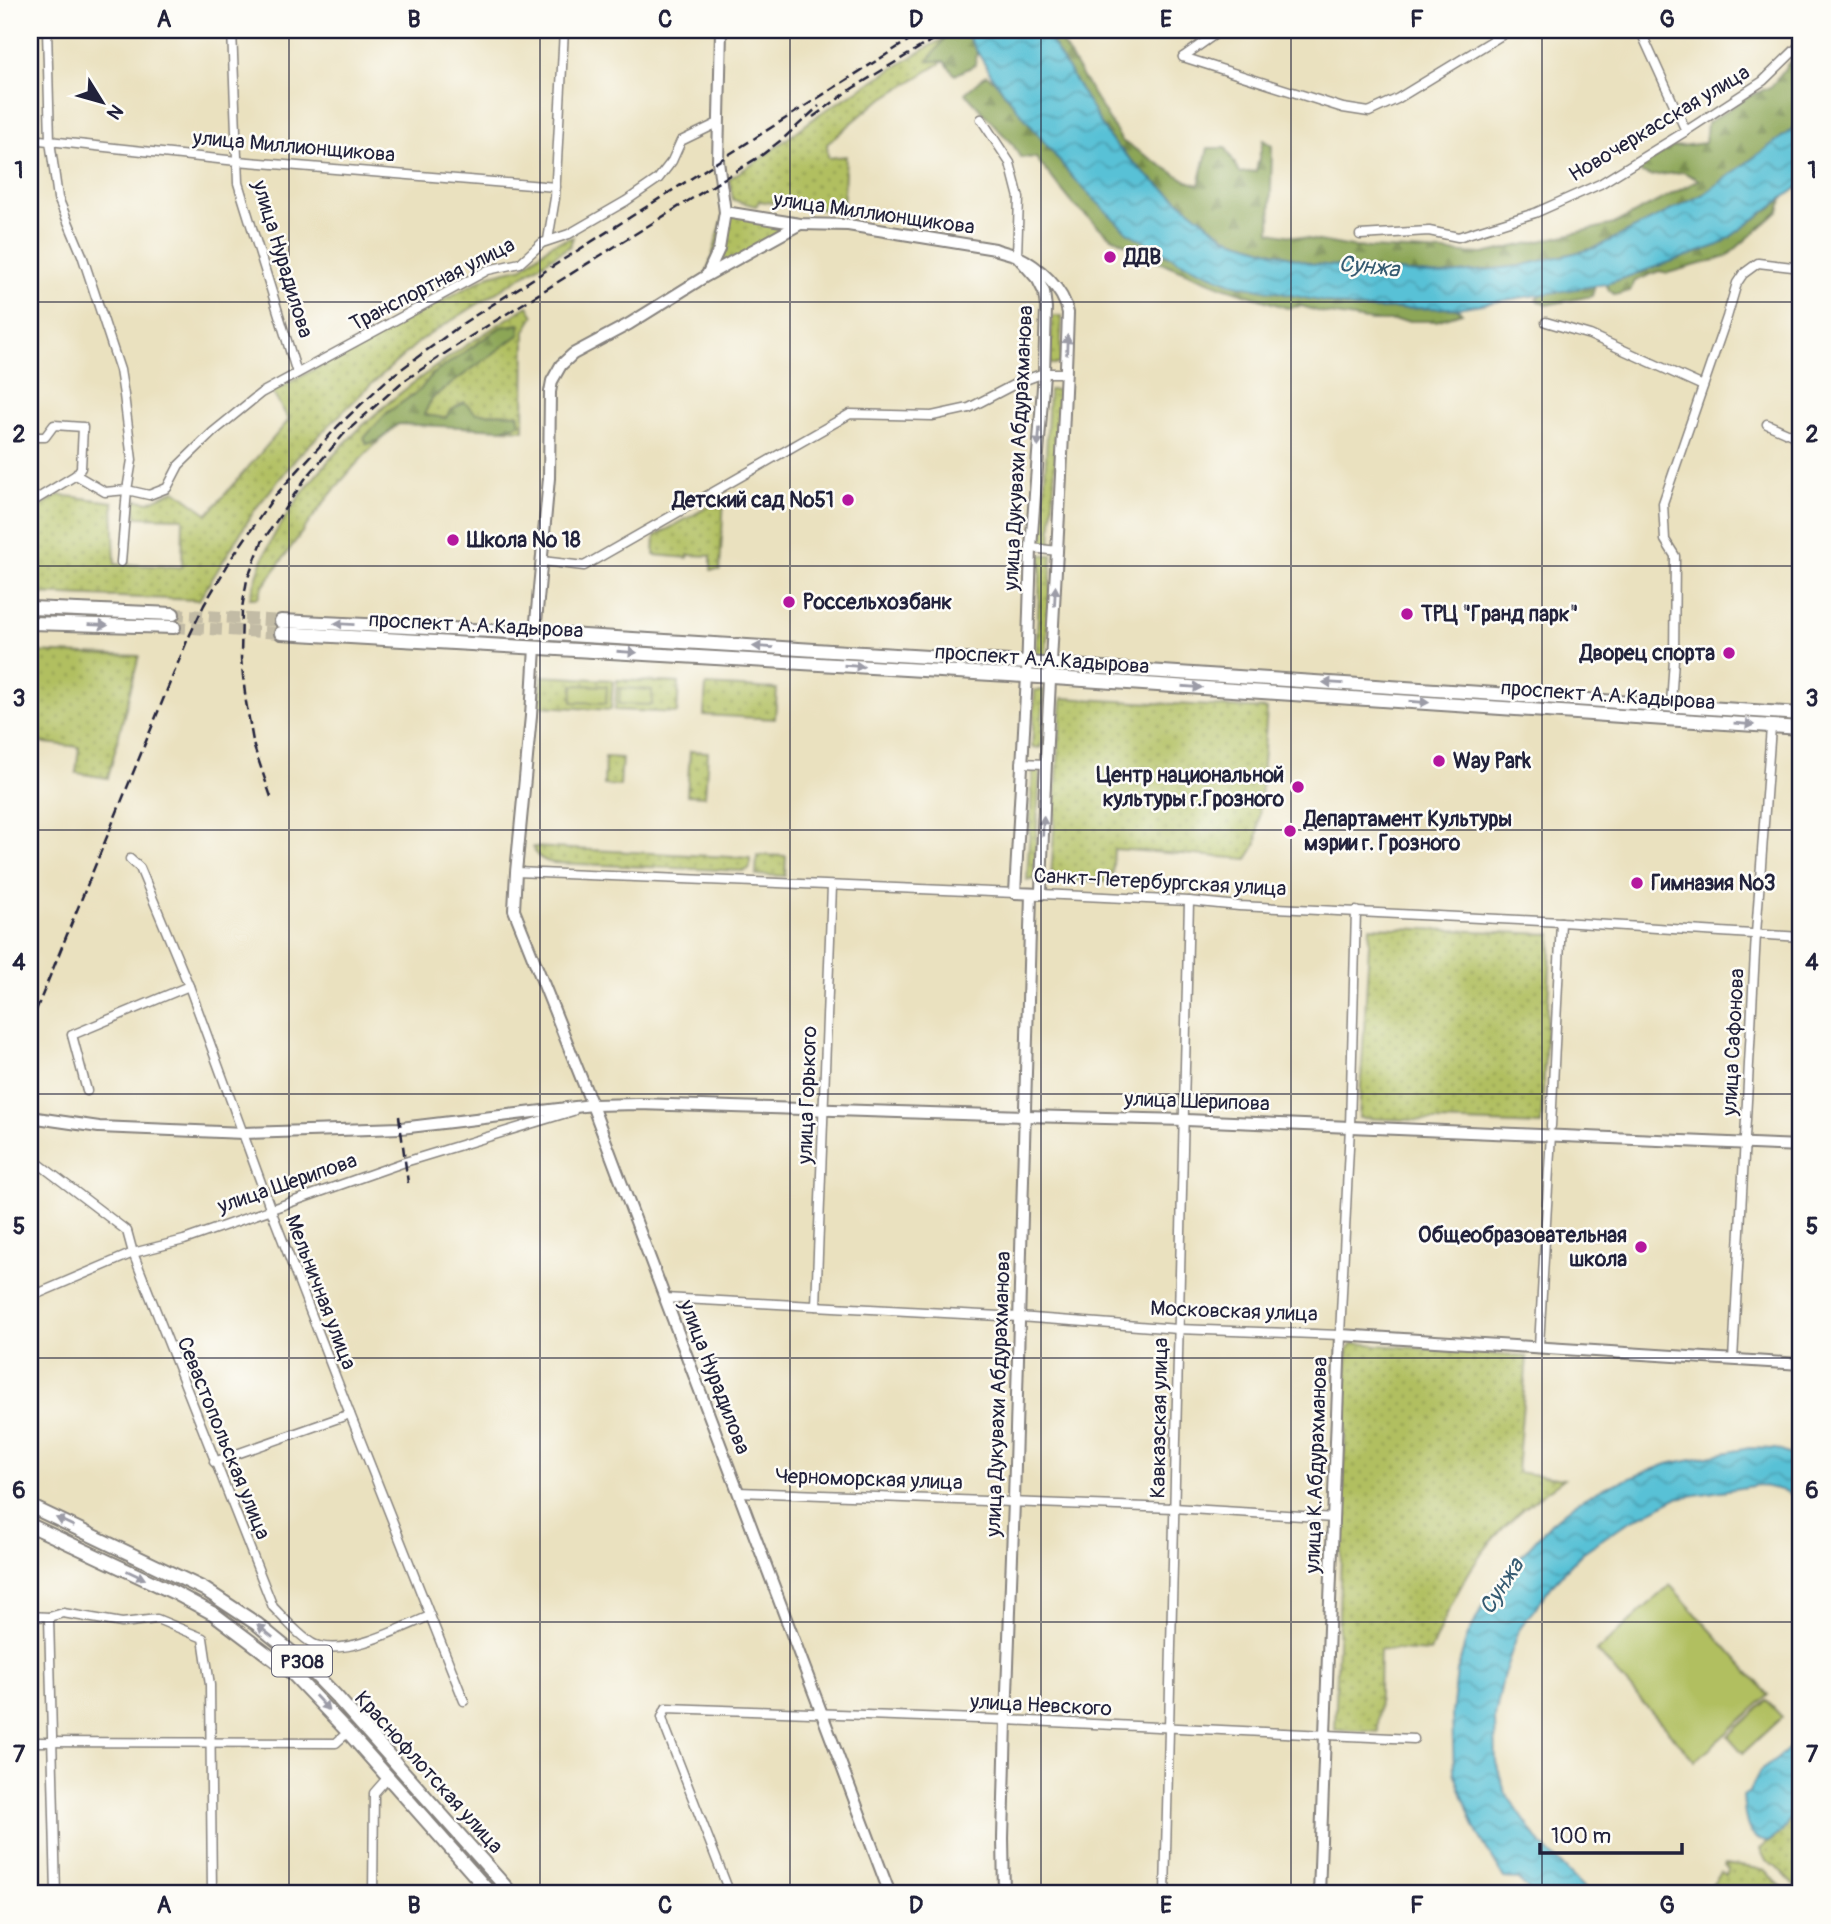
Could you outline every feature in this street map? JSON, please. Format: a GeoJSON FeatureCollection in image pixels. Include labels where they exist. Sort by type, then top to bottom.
{"type":"FeatureCollection","features":[{"type":"Feature","properties":{"kind":"main road"},"geometry":{"type":"LineString","coordinates":[[30,608],[174,621],[30,623]]}},
{"type":"Feature","properties":{"kind":"main road","name":"проспект А.А.Кадырова"},"geometry":{"type":"LineString","coordinates":[[281,627],[1027,669],[1051,664],[1801,714]]}},
{"type":"Feature","properties":{"kind":"main road","name":"проспект А.А.Кадырова"},"geometry":{"type":"LineString","coordinates":[[1027,669],[1051,678],[1801,729]]}},
{"type":"Feature","properties":{"kind":"main road","name":"Краснофлотская улица"},"geometry":{"type":"LineString","coordinates":[[30,1506],[204,1589],[257,1624],[302,1661],[336,1696],[512,1894]]}},
{"type":"Feature","properties":{"kind":"main road","name":"Краснофлотская улица"},"geometry":{"type":"LineString","coordinates":[[30,1525],[214,1614],[292,1673],[348,1732],[491,1894]]}},
{"type":"Feature","properties":{"kind":"street"},"geometry":{"type":"LineString","coordinates":[[47,30],[50,141],[58,198],[82,255],[120,370],[132,460],[121,562]]}},
{"type":"Feature","properties":{"kind":"street","name":"улица Нурадилова"},"geometry":{"type":"LineString","coordinates":[[232,30],[238,183],[297,373]]}},
{"type":"Feature","properties":{"kind":"street"},"geometry":{"type":"LineString","coordinates":[[548,240],[556,187],[564,30]]}},
{"type":"Feature","properties":{"kind":"street"},"geometry":{"type":"LineString","coordinates":[[706,276],[719,249],[725,212],[718,161],[722,30]]}},
{"type":"Feature","properties":{"kind":"street"},"geometry":{"type":"LineString","coordinates":[[1221,30],[1183,57],[1343,108],[1368,111],[1397,99],[1510,30]]}},
{"type":"Feature","properties":{"kind":"street"},"geometry":{"type":"LineString","coordinates":[[1640,30],[1686,131]]}},
{"type":"Feature","properties":{"kind":"street","name":"Новочеркасская улица"},"geometry":{"type":"LineString","coordinates":[[1360,235],[1429,231],[1458,237],[1535,213],[1600,184],[1686,131],[1763,81],[1801,44]]}},
{"type":"Feature","properties":{"kind":"street"},"geometry":{"type":"LineString","coordinates":[[981,119],[1010,163],[1019,198],[1017,256]]}},
{"type":"Feature","properties":{"kind":"street","name":"Транспортная улица"},"geometry":{"type":"LineString","coordinates":[[127,490],[149,495],[167,488],[179,465],[213,432],[261,393],[488,270],[520,263],[542,243],[569,234],[626,201],[658,179],[672,161],[681,141],[718,122]]}},
{"type":"Feature","properties":{"kind":"street","name":"улица Миллионщикова"},"geometry":{"type":"LineString","coordinates":[[30,139],[237,161],[556,187]]}},
{"type":"Feature","properties":{"kind":"street","name":"улица Миллионщикова"},"geometry":{"type":"LineString","coordinates":[[725,212],[800,224],[848,225],[995,249],[1017,256]]}},
{"type":"Feature","properties":{"kind":"street","name":"улица Нурадилова"},"geometry":{"type":"LineString","coordinates":[[800,224],[573,354],[561,365],[552,382],[549,478],[514,910],[592,1105],[890,1894]]}},
{"type":"Feature","properties":{"kind":"street","name":"улица Дукувахи Абдурахманова"},"geometry":{"type":"LineString","coordinates":[[1015,893],[1031,548],[1046,308],[1044,292],[1038,280],[1017,256]]}},
{"type":"Feature","properties":{"kind":"street","name":"улица Дукувахи Абдурахманова"},"geometry":{"type":"LineString","coordinates":[[1004,1894],[1006,1720],[1025,1116],[1058,551],[1068,313],[1066,302],[1047,278],[1017,256]]}},
{"type":"Feature","properties":{"kind":"street"},"geometry":{"type":"LineString","coordinates":[[1671,704],[1675,556],[1665,540],[1663,503],[1742,274],[1758,263],[1801,268]]}},
{"type":"Feature","properties":{"kind":"street"},"geometry":{"type":"LineString","coordinates":[[1046,308],[1068,313]]}},
{"type":"Feature","properties":{"kind":"street"},"geometry":{"type":"LineString","coordinates":[[1546,322],[1590,335],[1703,386]]}},
{"type":"Feature","properties":{"kind":"street"},"geometry":{"type":"LineString","coordinates":[[542,561],[584,566],[850,414],[932,416],[969,408],[1017,383],[1044,373],[1066,373]]}},
{"type":"Feature","properties":{"kind":"street"},"geometry":{"type":"LineString","coordinates":[[1768,424],[1801,439]]}},
{"type":"Feature","properties":{"kind":"street"},"geometry":{"type":"LineString","coordinates":[[30,437],[45,437],[54,425],[83,427],[81,468],[76,475],[30,503]]}},
{"type":"Feature","properties":{"kind":"street"},"geometry":{"type":"LineString","coordinates":[[76,475],[105,492],[127,490]]}},
{"type":"Feature","properties":{"kind":"street"},"geometry":{"type":"LineString","coordinates":[[1031,548],[1058,551]]}},
{"type":"Feature","properties":{"kind":"street","name":"улица Сафонова"},"geometry":{"type":"LineString","coordinates":[[1733,1360],[1756,934],[1772,727]]}},
{"type":"Feature","properties":{"kind":"street"},"geometry":{"type":"LineString","coordinates":[[1021,763],[1045,764]]}},
{"type":"Feature","properties":{"kind":"street","name":"Мельничная улица"},"geometry":{"type":"LineString","coordinates":[[130,859],[140,868],[188,986],[271,1210],[464,1701]]}},
{"type":"Feature","properties":{"kind":"street","name":"Санкт-Петербургская улица"},"geometry":{"type":"LineString","coordinates":[[516,872],[1189,901],[1801,937]]}},
{"type":"Feature","properties":{"kind":"street","name":"улица Горького"},"geometry":{"type":"LineString","coordinates":[[816,1306],[832,886]]}},
{"type":"Feature","properties":{"kind":"street","name":"Кавказская улица"},"geometry":{"type":"LineString","coordinates":[[1165,1894],[1167,1729],[1186,1120],[1189,901]]}},
{"type":"Feature","properties":{"kind":"street","name":"улица К.Абдурахманова"},"geometry":{"type":"LineString","coordinates":[[1318,1894],[1350,1126],[1356,911]]}},
{"type":"Feature","properties":{"kind":"street"},"geometry":{"type":"LineString","coordinates":[[1539,1346],[1561,922]]}},
{"type":"Feature","properties":{"kind":"street"},"geometry":{"type":"LineString","coordinates":[[87,1091],[72,1035],[188,986]]}},
{"type":"Feature","properties":{"kind":"street","name":"улица Шерипова"},"geometry":{"type":"LineString","coordinates":[[30,1117],[99,1127],[243,1133],[401,1128],[592,1105],[639,1104],[1551,1130],[1801,1146]]}},
{"type":"Feature","properties":{"kind":"street","name":"улица Шерипова"},"geometry":{"type":"LineString","coordinates":[[30,1297],[133,1253],[184,1240],[405,1162],[592,1105]]}},
{"type":"Feature","properties":{"kind":"street"},"geometry":{"type":"LineString","coordinates":[[30,1157],[127,1231],[133,1253]]}},
{"type":"Feature","properties":{"kind":"street","name":"Севастопольская улица"},"geometry":{"type":"LineString","coordinates":[[133,1253],[273,1607],[294,1629],[317,1646],[351,1647],[430,1616]]}},
{"type":"Feature","properties":{"kind":"street","name":"Московская улица"},"geometry":{"type":"LineString","coordinates":[[664,1298],[1019,1317],[1178,1329],[1539,1346],[1801,1364]]}},
{"type":"Feature","properties":{"kind":"street"},"geometry":{"type":"LineString","coordinates":[[214,1462],[350,1414]]}},
{"type":"Feature","properties":{"kind":"street","name":"Черноморская улица"},"geometry":{"type":"LineString","coordinates":[[738,1492],[1014,1501],[1334,1518]]}},
{"type":"Feature","properties":{"kind":"street"},"geometry":{"type":"LineString","coordinates":[[30,1616],[49,1617],[63,1614],[122,1623],[157,1619],[204,1638],[210,1685],[212,1894]]}},
{"type":"Feature","properties":{"kind":"street"},"geometry":{"type":"LineString","coordinates":[[49,1617],[56,1894]]}},
{"type":"Feature","properties":{"kind":"street","name":"улица Невского"},"geometry":{"type":"LineString","coordinates":[[730,1894],[665,1727],[662,1717],[666,1708],[1414,1739]]}},
{"type":"Feature","properties":{"kind":"street"},"geometry":{"type":"LineString","coordinates":[[30,1742],[336,1743],[348,1732]]}},
{"type":"Feature","properties":{"kind":"street"},"geometry":{"type":"LineString","coordinates":[[373,1894],[374,1793],[388,1777]]}},
{"type":"Feature","properties":{"kind":"green space"},"geometry":{"type":"Polygon","coordinates":[[[964,30],[977,51],[975,65],[955,75],[944,61],[928,61],[945,38],[964,30]]]}},
{"type":"Feature","properties":{"kind":"green space"},"geometry":{"type":"Polygon","coordinates":[[[1055,32],[1122,141],[1187,181],[1199,185],[1208,148],[1226,148],[1240,173],[1256,171],[1263,140],[1272,146],[1270,232],[1352,247],[1483,254],[1614,224],[1699,180],[1683,172],[1650,176],[1636,171],[1672,147],[1705,143],[1707,123],[1748,97],[1772,86],[1801,51],[1801,119],[1790,131],[1704,194],[1595,248],[1520,266],[1442,275],[1313,264],[1225,237],[1145,174],[1110,139],[1046,34],[1055,32]]]}},
{"type":"Feature","properties":{"kind":"green space"},"geometry":{"type":"Polygon","coordinates":[[[945,38],[929,61],[944,61],[873,105],[827,144],[828,158],[846,156],[843,206],[840,212],[759,201],[756,206],[733,200],[729,179],[821,113],[945,38]]]}},
{"type":"Feature","properties":{"kind":"green space"},"geometry":{"type":"Polygon","coordinates":[[[986,75],[995,81],[1073,178],[1359,309],[1457,308],[1462,313],[1436,321],[1372,321],[1301,306],[1287,308],[1160,262],[1108,235],[1073,204],[1036,158],[1020,157],[1013,145],[965,93],[986,75]]]}},
{"type":"Feature","properties":{"kind":"green space"},"geometry":{"type":"Polygon","coordinates":[[[1783,199],[1779,211],[1726,257],[1668,273],[1659,271],[1635,281],[1630,291],[1615,295],[1609,290],[1606,284],[1719,245],[1783,199]]]}},
{"type":"Feature","properties":{"kind":"green space"},"geometry":{"type":"Polygon","coordinates":[[[725,212],[800,224],[706,276],[725,212]]]}},
{"type":"Feature","properties":{"kind":"green space"},"geometry":{"type":"Polygon","coordinates":[[[573,237],[570,246],[421,340],[365,390],[299,455],[256,508],[199,600],[35,594],[34,568],[30,568],[30,513],[59,495],[113,502],[115,564],[182,567],[183,518],[136,517],[134,499],[149,502],[175,490],[208,514],[289,420],[272,392],[490,275],[523,267],[552,244],[573,237]]]}},
{"type":"Feature","properties":{"kind":"green space"},"geometry":{"type":"Polygon","coordinates":[[[1595,286],[1592,296],[1546,305],[1536,300],[1541,294],[1595,286]]]}},
{"type":"Feature","properties":{"kind":"green space"},"geometry":{"type":"Polygon","coordinates":[[[528,306],[534,316],[525,331],[524,430],[502,429],[520,424],[518,414],[476,413],[446,418],[423,415],[432,398],[519,334],[501,327],[432,375],[420,390],[387,413],[367,444],[380,440],[347,474],[318,511],[262,588],[258,598],[250,598],[276,532],[305,489],[332,457],[391,400],[457,351],[528,306]]]}},
{"type":"Feature","properties":{"kind":"green space"},"geometry":{"type":"Polygon","coordinates":[[[1052,316],[1062,316],[1060,364],[1050,364],[1052,316]]]}},
{"type":"Feature","properties":{"kind":"green space"},"geometry":{"type":"Polygon","coordinates":[[[519,324],[520,334],[432,398],[424,415],[446,418],[449,412],[464,402],[476,413],[518,414],[520,424],[502,429],[398,424],[380,440],[367,444],[364,438],[387,413],[420,390],[432,375],[501,327],[519,324]]]}},
{"type":"Feature","properties":{"kind":"green space"},"geometry":{"type":"Polygon","coordinates":[[[1049,390],[1059,390],[1051,543],[1042,543],[1049,390]]]}},
{"type":"Feature","properties":{"kind":"green space"},"geometry":{"type":"Polygon","coordinates":[[[724,498],[720,570],[711,570],[711,556],[688,555],[688,558],[654,555],[655,536],[724,498]]]}},
{"type":"Feature","properties":{"kind":"green space"},"geometry":{"type":"Polygon","coordinates":[[[1041,555],[1052,555],[1046,657],[1036,656],[1041,555]]]}},
{"type":"Feature","properties":{"kind":"green space"},"geometry":{"type":"Polygon","coordinates":[[[30,652],[139,656],[108,778],[76,773],[79,747],[30,741],[30,652]]]}},
{"type":"Feature","properties":{"kind":"green space"},"geometry":{"type":"Polygon","coordinates":[[[542,676],[613,680],[611,710],[540,706],[542,676]]]}},
{"type":"Feature","properties":{"kind":"green space"},"geometry":{"type":"Polygon","coordinates":[[[617,680],[679,683],[677,713],[615,710],[617,680]]]}},
{"type":"Feature","properties":{"kind":"green space"},"geometry":{"type":"Polygon","coordinates":[[[573,685],[607,686],[606,703],[572,702],[573,685]]]}},
{"type":"Feature","properties":{"kind":"green space"},"geometry":{"type":"Polygon","coordinates":[[[706,685],[777,689],[775,719],[704,715],[706,685]]]}},
{"type":"Feature","properties":{"kind":"green space"},"geometry":{"type":"Polygon","coordinates":[[[620,688],[652,690],[652,705],[619,704],[620,688]]]}},
{"type":"Feature","properties":{"kind":"green space"},"geometry":{"type":"Polygon","coordinates":[[[1035,690],[1044,690],[1041,748],[1032,747],[1035,690]]]}},
{"type":"Feature","properties":{"kind":"green space"},"geometry":{"type":"Polygon","coordinates":[[[1062,698],[1267,709],[1257,843],[1247,859],[1114,849],[1112,882],[1051,879],[1062,698]]]}},
{"type":"Feature","properties":{"kind":"green space"},"geometry":{"type":"Polygon","coordinates":[[[690,751],[708,752],[705,796],[687,795],[690,751]]]}},
{"type":"Feature","properties":{"kind":"green space"},"geometry":{"type":"Polygon","coordinates":[[[605,757],[622,758],[620,786],[604,785],[605,757]]]}},
{"type":"Feature","properties":{"kind":"green space"},"geometry":{"type":"Polygon","coordinates":[[[1033,769],[1040,770],[1034,880],[1027,880],[1033,769]]]}},
{"type":"Feature","properties":{"kind":"green space"},"geometry":{"type":"Polygon","coordinates":[[[533,847],[750,858],[750,868],[745,871],[553,863],[540,858],[533,847]]]}},
{"type":"Feature","properties":{"kind":"green space"},"geometry":{"type":"Polygon","coordinates":[[[757,855],[786,856],[785,876],[756,875],[757,855]]]}},
{"type":"Feature","properties":{"kind":"green space"},"geometry":{"type":"Polygon","coordinates":[[[1370,927],[1552,934],[1541,1125],[1359,1118],[1370,927]]]}},
{"type":"Feature","properties":{"kind":"green space"},"geometry":{"type":"Polygon","coordinates":[[[1353,1343],[1527,1357],[1517,1472],[1564,1479],[1512,1519],[1481,1554],[1453,1602],[1430,1652],[1380,1649],[1378,1732],[1335,1730],[1348,1349],[1353,1343]]]}},
{"type":"Feature","properties":{"kind":"green space"},"geometry":{"type":"Polygon","coordinates":[[[1670,1585],[1769,1695],[1695,1761],[1597,1651],[1670,1585]]]}},
{"type":"Feature","properties":{"kind":"green space"},"geometry":{"type":"Polygon","coordinates":[[[1767,1701],[1782,1717],[1743,1753],[1728,1736],[1767,1701]]]}},
{"type":"Feature","properties":{"kind":"green space"},"geometry":{"type":"Polygon","coordinates":[[[1801,1809],[1801,1892],[1775,1865],[1766,1861],[1760,1849],[1782,1832],[1793,1813],[1801,1809]]]}},
{"type":"Feature","properties":{"kind":"green space"},"geometry":{"type":"Polygon","coordinates":[[[1725,1864],[1765,1871],[1789,1894],[1699,1894],[1710,1887],[1721,1872],[1726,1875],[1729,1869],[1725,1864]]]}},
{"type":"Feature","properties":{"kind":"water"},"geometry":{"type":"Polygon","coordinates":[[[964,30],[1044,30],[1110,139],[1145,174],[1225,237],[1313,264],[1442,275],[1520,266],[1595,248],[1704,194],[1790,131],[1801,119],[1801,185],[1719,245],[1606,284],[1457,308],[1359,309],[1231,283],[1181,262],[1127,232],[1073,178],[995,81],[964,30]]]}},
{"type":"Feature","properties":{"kind":"water","name":"Сунжа"},"geometry":{"type":"Polygon","coordinates":[[[1749,1448],[1776,1449],[1801,1459],[1801,1499],[1785,1491],[1759,1485],[1676,1498],[1623,1525],[1582,1553],[1552,1585],[1519,1630],[1503,1677],[1495,1717],[1496,1762],[1505,1792],[1540,1843],[1590,1894],[1532,1894],[1518,1879],[1504,1878],[1475,1829],[1454,1772],[1452,1714],[1457,1671],[1467,1637],[1501,1578],[1551,1523],[1574,1504],[1601,1489],[1667,1464],[1749,1448]]]}},
{"type":"Feature","properties":{"kind":"water"},"geometry":{"type":"Polygon","coordinates":[[[1801,1738],[1801,1806],[1793,1813],[1782,1832],[1768,1842],[1760,1840],[1747,1825],[1743,1796],[1749,1792],[1760,1771],[1801,1738]]]}},
{"type":"Feature","properties":{"kind":"tunnel"},"geometry":{"type":"LineString","coordinates":[[173,614],[281,621]]}},
{"type":"Feature","properties":{"kind":"tunnel"},"geometry":{"type":"LineString","coordinates":[[174,627],[281,633]]}},
{"type":"Feature","properties":{"kind":"railway"},"geometry":{"type":"LineString","coordinates":[[30,1025],[187,641],[204,605],[233,556],[274,497],[338,426],[388,379],[465,322],[925,30]]}},
{"type":"Feature","properties":{"kind":"railway"},"geometry":{"type":"LineString","coordinates":[[813,117],[853,88],[937,37]]}},
{"type":"Feature","properties":{"kind":"railway"},"geometry":{"type":"LineString","coordinates":[[271,797],[254,747],[246,702],[241,659],[242,608],[247,580],[262,542],[305,479],[344,434],[401,383],[471,336],[762,155],[819,106]]}},
{"type":"Feature","properties":{"kind":"railway"},"geometry":{"type":"LineString","coordinates":[[399,1116],[408,1183]]}},
{"type":"Feature","properties":{"kind":"place","name":"ДДВ"},"geometry":{"type":"Point","coordinates":[1110,257]}},
{"type":"Feature","properties":{"kind":"place","name":"Детский сад №51"},"geometry":{"type":"Point","coordinates":[848,500]}},
{"type":"Feature","properties":{"kind":"place","name":"Школа № 18"},"geometry":{"type":"Point","coordinates":[453,540]}},
{"type":"Feature","properties":{"kind":"place","name":"Россельхозбанк"},"geometry":{"type":"Point","coordinates":[789,602]}},
{"type":"Feature","properties":{"kind":"place","name":"ТРЦ \"Гранд парк\""},"geometry":{"type":"Point","coordinates":[1407,614]}},
{"type":"Feature","properties":{"kind":"place","name":"Дворец спорта"},"geometry":{"type":"Point","coordinates":[1729,653]}},
{"type":"Feature","properties":{"kind":"place","name":"Way Park"},"geometry":{"type":"Point","coordinates":[1439,761]}},
{"type":"Feature","properties":{"kind":"place","name":"Центр национальной культуры г.Грозного"},"geometry":{"type":"Point","coordinates":[1298,787]}},
{"type":"Feature","properties":{"kind":"place","name":"Департамент Культуры мэрии г. Грозного"},"geometry":{"type":"Point","coordinates":[1290,831]}},
{"type":"Feature","properties":{"kind":"place","name":"Гимназия №3"},"geometry":{"type":"Point","coordinates":[1637,883]}},
{"type":"Feature","properties":{"kind":"place","name":"Общеобразовательная школа"},"geometry":{"type":"Point","coordinates":[1641,1247]}}]}
